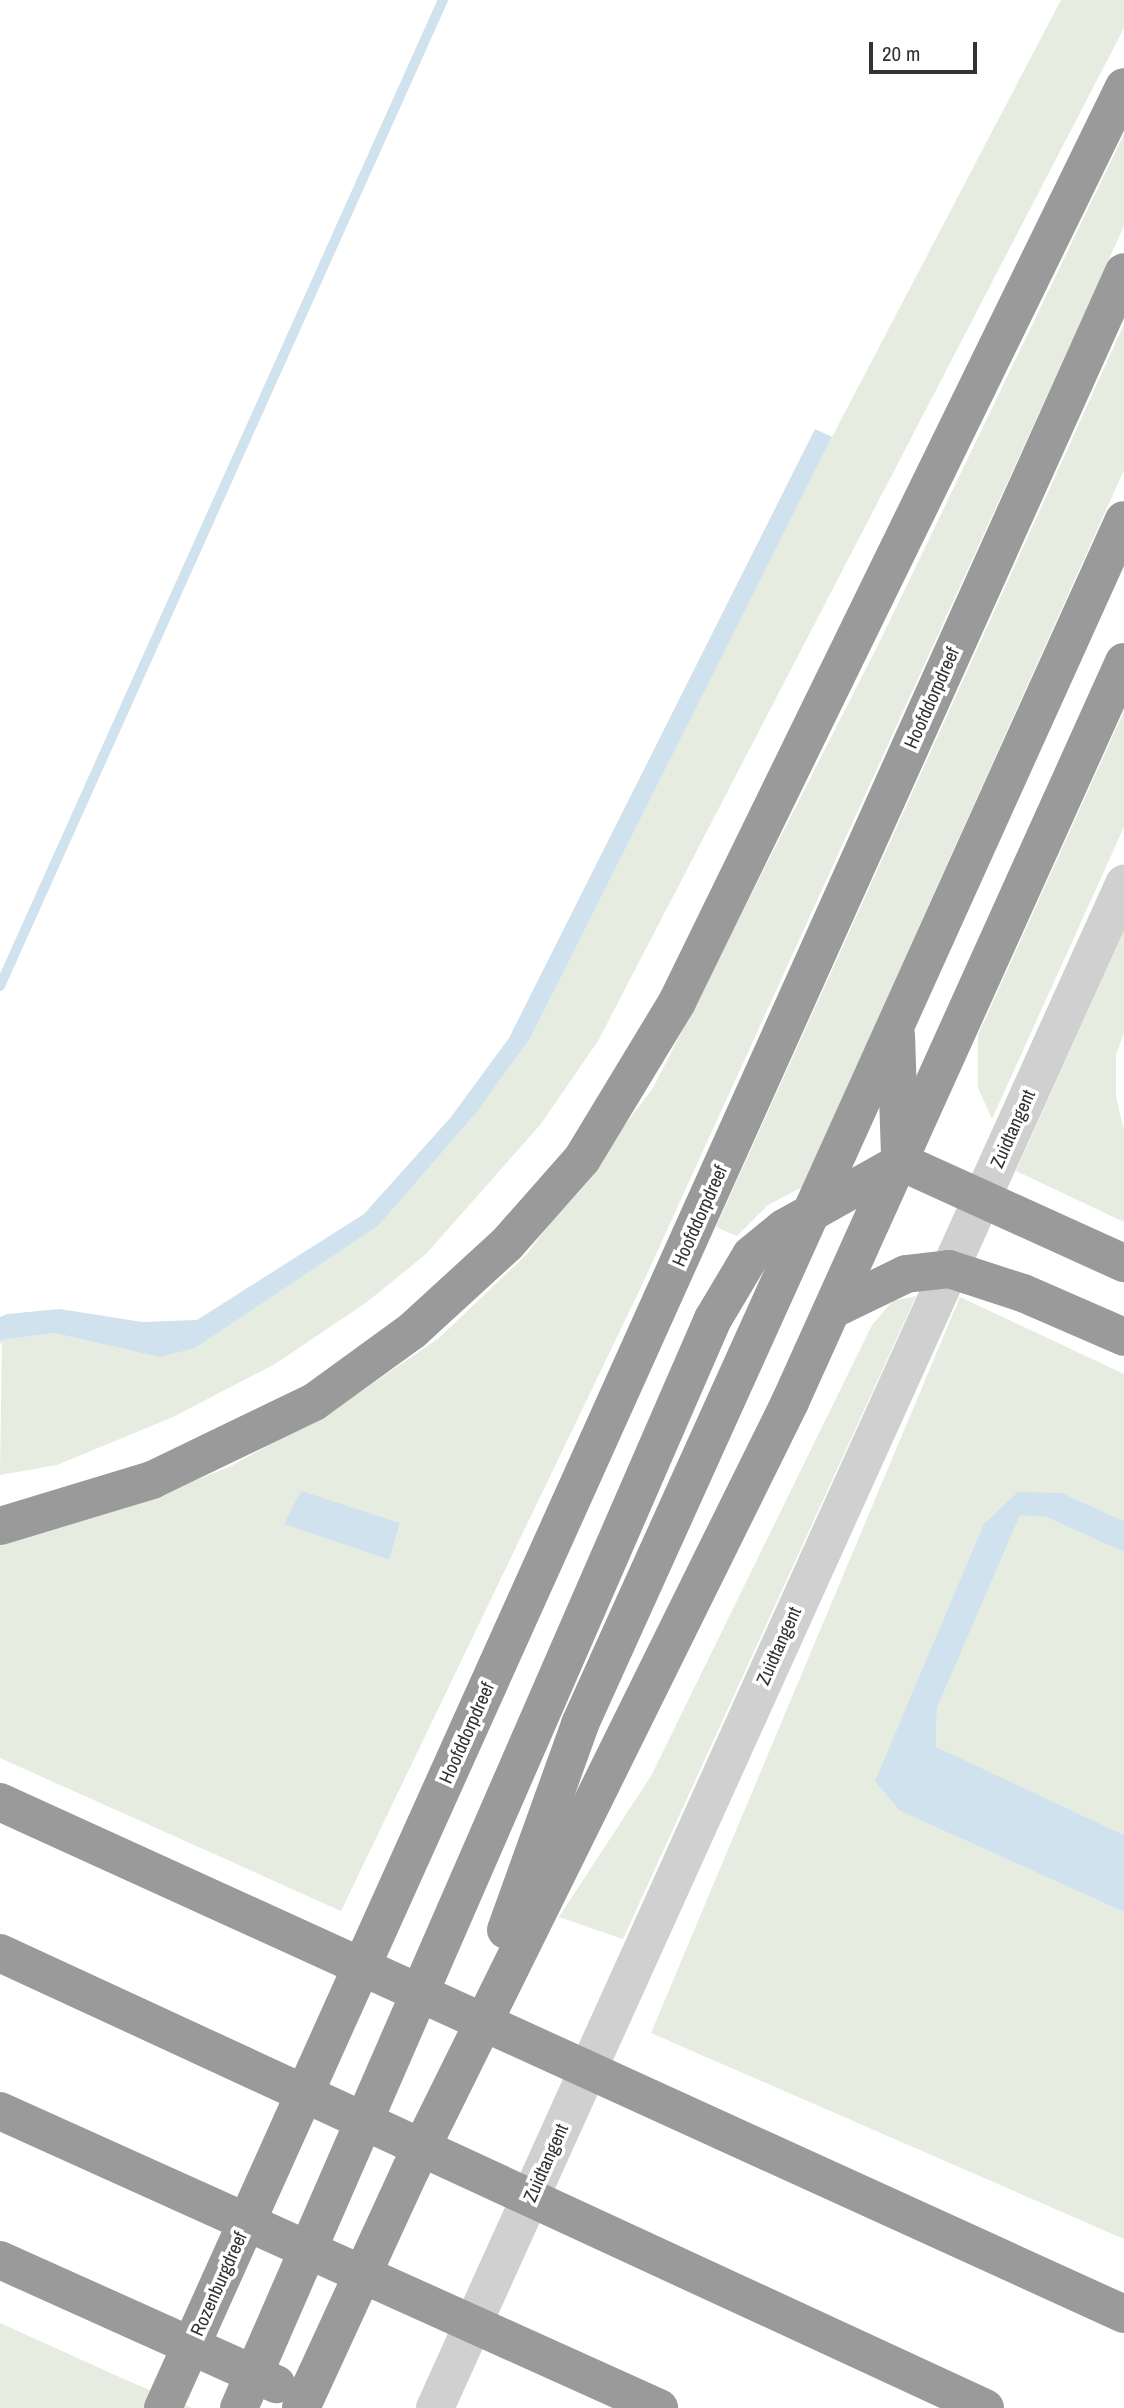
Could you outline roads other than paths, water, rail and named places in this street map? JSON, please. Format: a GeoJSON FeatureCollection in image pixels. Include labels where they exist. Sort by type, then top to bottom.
{"type":"FeatureCollection","features":[{"type":"Feature","properties":{"kind":"highway"},"geometry":{"type":"LineString","coordinates":[[0,1526],[152,1480],[314,1402],[413,1330],[507,1244],[582,1159],[677,1002],[1124,87]]}},
{"type":"Feature","properties":{"kind":"highway","name":"Hoofddorpdreef"},"geometry":{"type":"LineString","coordinates":[[275,2159],[1124,272]]}},
{"type":"Feature","properties":{"kind":"highway"},"geometry":{"type":"LineString","coordinates":[[527,1910],[580,1724],[1124,520]]}},
{"type":"Feature","properties":{"kind":"highway"},"geometry":{"type":"LineString","coordinates":[[300,2408],[527,1910],[832,1310],[901,1162],[1124,662]]}},
{"type":"Feature","properties":{"kind":"highway"},"geometry":{"type":"LineString","coordinates":[[896,1027],[901,1162]]}},
{"type":"Feature","properties":{"kind":"highway"},"geometry":{"type":"LineString","coordinates":[[901,1162],[1124,1263]]}},
{"type":"Feature","properties":{"kind":"highway"},"geometry":{"type":"LineString","coordinates":[[239,2408],[713,1319],[751,1255],[811,1213],[901,1162]]}},
{"type":"Feature","properties":{"kind":"highway"},"geometry":{"type":"LineString","coordinates":[[832,1310],[906,1274],[948,1269],[1023,1293],[1124,1337]]}},
{"type":"Feature","properties":{"kind":"highway"},"geometry":{"type":"LineString","coordinates":[[0,1802],[1124,2314]]}},
{"type":"Feature","properties":{"kind":"highway"},"geometry":{"type":"LineString","coordinates":[[0,1953],[985,2408]]}},
{"type":"Feature","properties":{"kind":"highway"},"geometry":{"type":"LineString","coordinates":[[0,2111],[659,2408]]}},
{"type":"Feature","properties":{"kind":"highway","name":"Rozenburgdreef"},"geometry":{"type":"LineString","coordinates":[[163,2408],[275,2159]]}},
{"type":"Feature","properties":{"kind":"highway"},"geometry":{"type":"LineString","coordinates":[[0,2260],[329,2408]]}},
{"type":"Feature","properties":{"kind":"lane","name":"Zuidtangent"},"geometry":{"type":"LineString","coordinates":[[435,2408],[1124,884]]}},
{"type":"Feature","properties":{"kind":"water"},"geometry":{"type":"Polygon","coordinates":[[[815,429],[832,437],[531,1037],[477,1112],[379,1225],[195,1348],[159,1357],[54,1333],[2,1340],[0,1345],[0,1317],[7,1314],[60,1309],[142,1322],[197,1320],[364,1214],[451,1117],[509,1038],[815,429]]]}},
{"type":"Feature","properties":{"kind":"water"},"geometry":{"type":"Polygon","coordinates":[[[301,1491],[400,1523],[389,1560],[284,1524],[301,1491]]]}},
{"type":"Feature","properties":{"kind":"water"},"geometry":{"type":"Polygon","coordinates":[[[1018,1492],[1062,1493],[1124,1521],[1124,1552],[1046,1517],[1020,1515],[937,1708],[936,1747],[1124,1835],[1124,1912],[900,1811],[875,1781],[984,1524],[1018,1492]]]}},
{"type":"Feature","properties":{"kind":"waterway"},"geometry":{"type":"LineString","coordinates":[[0,986],[443,0]]}}]}
